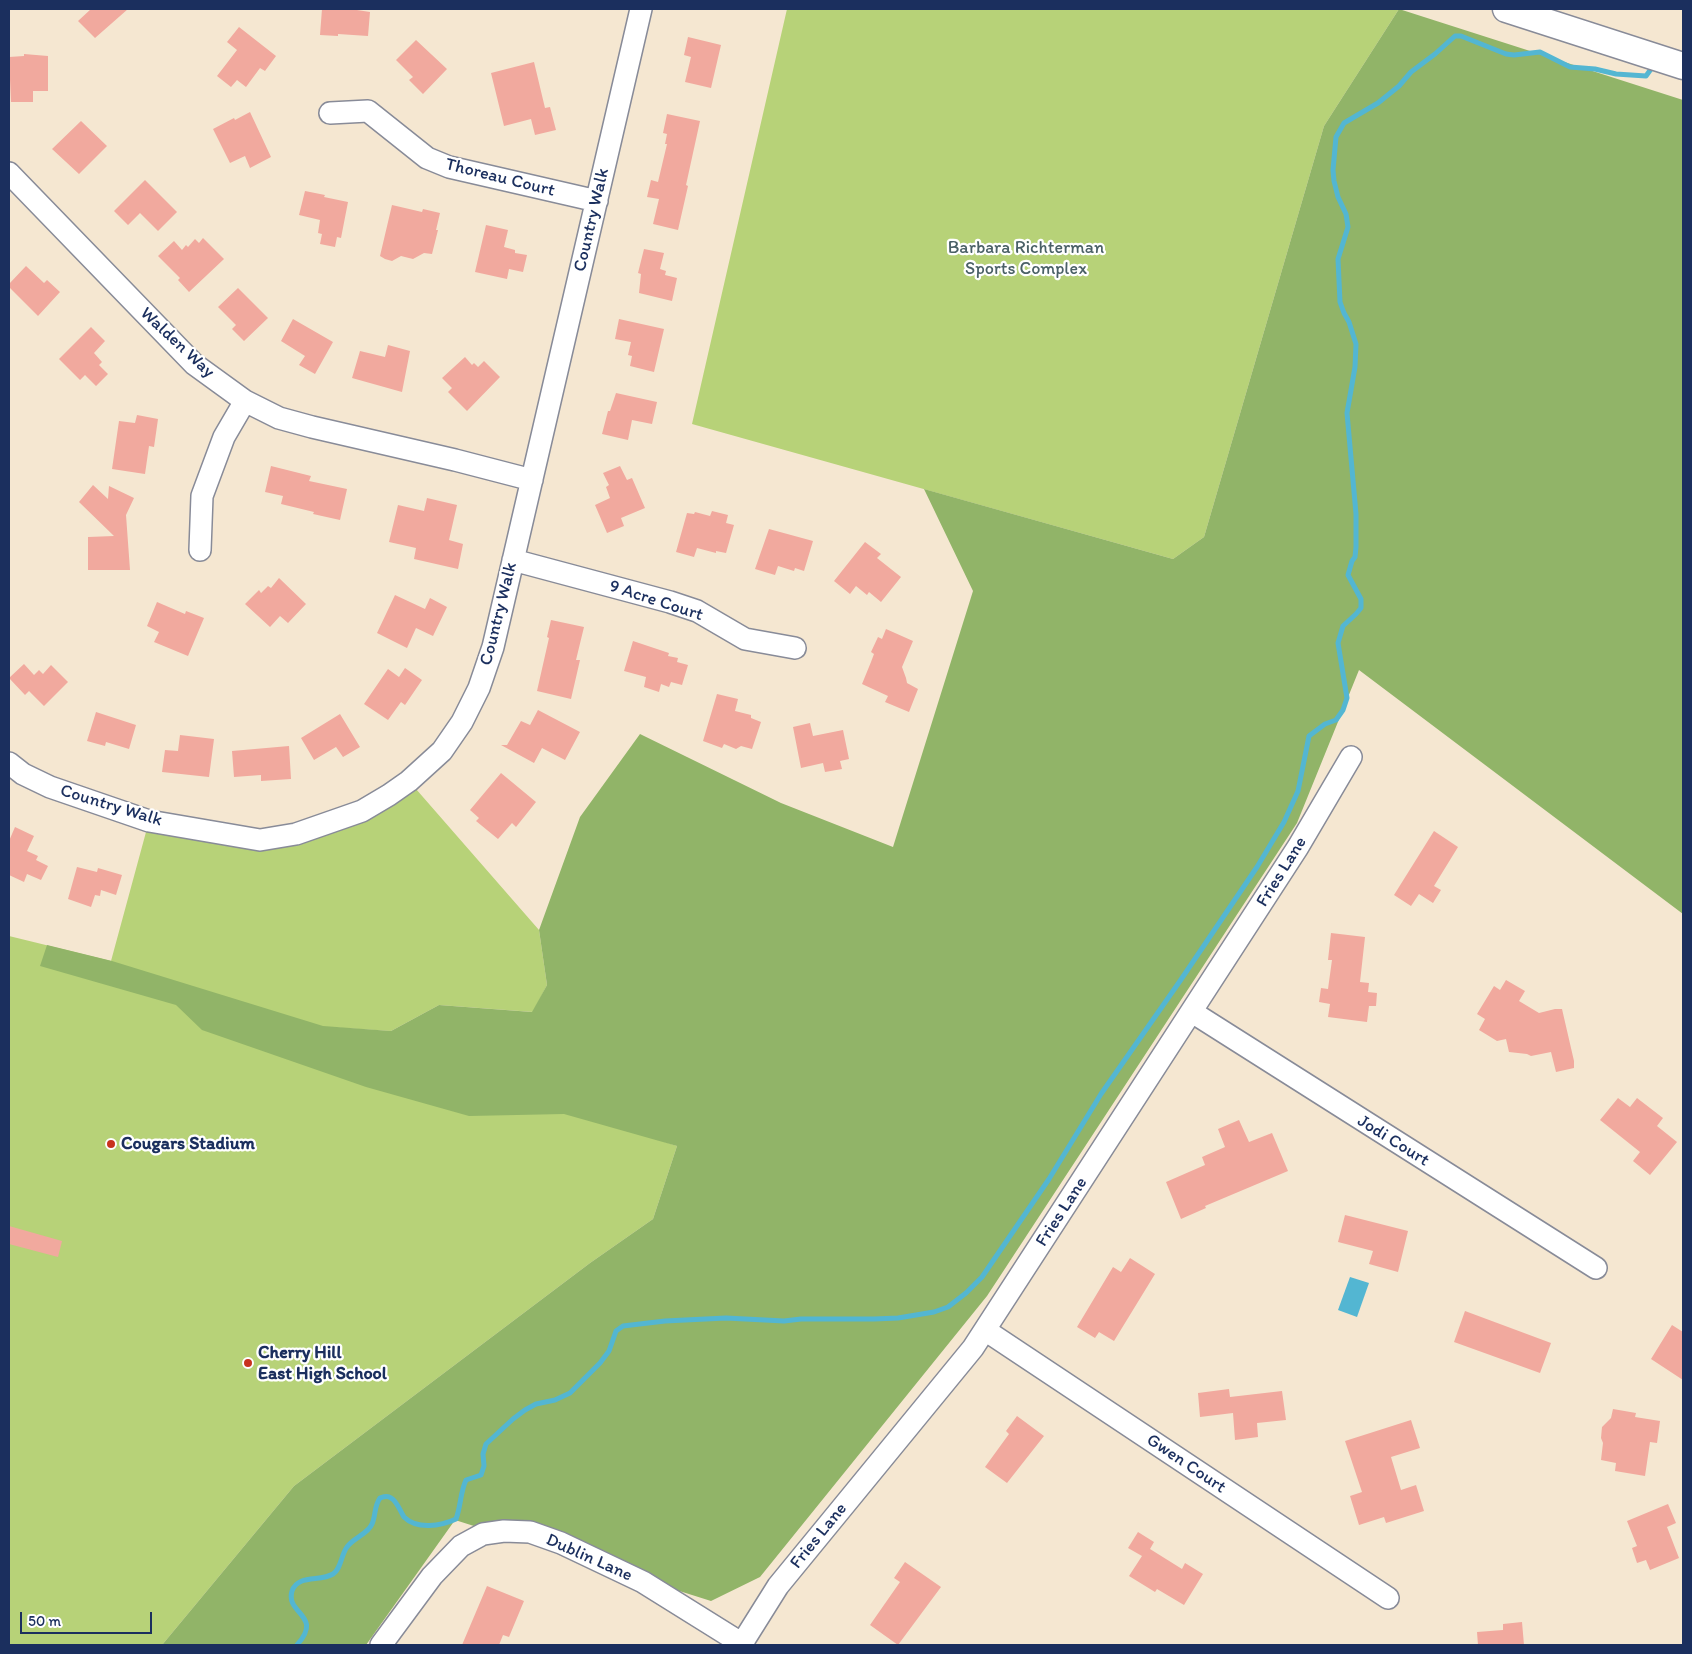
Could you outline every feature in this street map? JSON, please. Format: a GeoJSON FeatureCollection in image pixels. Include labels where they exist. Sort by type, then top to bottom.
{"type":"FeatureCollection","features":[{"type":"Feature","properties":{"kind":"street","name":"Country Walk"},"geometry":{"type":"LineString","coordinates":[[9,763],[23,774],[50,787],[149,821],[260,840],[296,834],[362,811],[409,781],[442,751],[462,722],[480,688],[493,647],[641,9]]}},
{"type":"Feature","properties":{"kind":"street"},"geometry":{"type":"LineString","coordinates":[[1506,9],[1683,66]]}},
{"type":"Feature","properties":{"kind":"street","name":"Thoreau Court"},"geometry":{"type":"LineString","coordinates":[[330,113],[368,111],[427,158],[449,167],[597,201]]}},
{"type":"Feature","properties":{"kind":"street","name":"Walden Way"},"geometry":{"type":"LineString","coordinates":[[9,173],[194,364],[245,401],[280,418],[312,428],[455,460],[532,480]]}},
{"type":"Feature","properties":{"kind":"street"},"geometry":{"type":"LineString","coordinates":[[200,550],[202,496],[224,437],[245,401]]}},
{"type":"Feature","properties":{"kind":"street","name":"9 Acre Court"},"geometry":{"type":"LineString","coordinates":[[513,560],[670,602],[697,611],[745,639],[795,648]]}},
{"type":"Feature","properties":{"kind":"street","name":"Fries Lane"},"geometry":{"type":"LineString","coordinates":[[742,1645],[778,1586],[973,1348],[1298,847],[1351,757]]}},
{"type":"Feature","properties":{"kind":"street","name":"Jodi Court"},"geometry":{"type":"LineString","coordinates":[[1192,1012],[1249,1050],[1596,1268]]}},
{"type":"Feature","properties":{"kind":"street","name":"Gwen Court"},"geometry":{"type":"LineString","coordinates":[[985,1330],[1388,1598]]}},
{"type":"Feature","properties":{"kind":"street","name":"Dublin Lane"},"geometry":{"type":"LineString","coordinates":[[381,1645],[432,1576],[461,1546],[483,1534],[504,1532],[530,1532],[561,1543],[643,1582],[742,1645]]}},
{"type":"Feature","properties":{"kind":"green space","name":"Barbara Richterman Sports Complex"},"geometry":{"type":"Polygon","coordinates":[[[787,9],[1399,9],[1324,126],[1204,537],[1173,559],[692,424],[787,9]]]}},
{"type":"Feature","properties":{"kind":"green space"},"geometry":{"type":"Polygon","coordinates":[[[1399,9],[1683,100],[1683,914],[1359,670],[1297,823],[987,1296],[760,1577],[711,1601],[455,1520],[366,1645],[162,1645],[294,1486],[590,1263],[653,1219],[677,1146],[564,1114],[469,1116],[366,1087],[202,1030],[176,1005],[40,966],[47,945],[112,961],[323,1026],[391,1031],[439,1005],[532,1012],[547,985],[539,930],[580,817],[640,734],[781,803],[893,847],[973,591],[924,489],[1173,559],[1204,537],[1324,126],[1399,9]]]}},
{"type":"Feature","properties":{"kind":"green space","name":"Cherry Hill East High School"},"geometry":{"type":"Polygon","coordinates":[[[409,781],[539,930],[547,985],[533,1012],[439,1005],[391,1031],[326,1027],[677,1146],[653,1219],[590,1263],[294,1486],[162,1645],[9,1645],[9,936],[111,961],[149,821],[260,840],[409,781]]]}},
{"type":"Feature","properties":{"kind":"water"},"geometry":{"type":"Polygon","coordinates":[[[1350,1277],[1369,1283],[1357,1317],[1338,1310],[1350,1277]]]}},
{"type":"Feature","properties":{"kind":"building"},"geometry":{"type":"Polygon","coordinates":[[[91,9],[128,9],[95,38],[78,21],[91,9]]]}},
{"type":"Feature","properties":{"kind":"building"},"geometry":{"type":"Polygon","coordinates":[[[322,9],[357,9],[370,12],[368,36],[320,35],[322,9]]]}},
{"type":"Feature","properties":{"kind":"building"},"geometry":{"type":"Polygon","coordinates":[[[239,27],[276,56],[265,71],[260,68],[246,87],[237,80],[231,87],[217,76],[237,50],[227,42],[239,27]]]}},
{"type":"Feature","properties":{"kind":"building"},"geometry":{"type":"Polygon","coordinates":[[[688,37],[721,45],[711,88],[685,82],[691,57],[684,55],[688,37]]]}},
{"type":"Feature","properties":{"kind":"building"},"geometry":{"type":"Polygon","coordinates":[[[416,40],[447,69],[423,94],[409,80],[413,77],[396,60],[416,40]]]}},
{"type":"Feature","properties":{"kind":"building"},"geometry":{"type":"Polygon","coordinates":[[[24,54],[48,56],[48,91],[33,91],[33,102],[11,102],[9,57],[24,56],[24,54]]]}},
{"type":"Feature","properties":{"kind":"building"},"geometry":{"type":"Polygon","coordinates":[[[534,62],[545,108],[550,107],[556,130],[535,135],[531,119],[504,126],[491,73],[534,62]]]}},
{"type":"Feature","properties":{"kind":"building"},"geometry":{"type":"Polygon","coordinates":[[[250,112],[271,157],[250,168],[245,156],[230,163],[213,129],[250,112]]]}},
{"type":"Feature","properties":{"kind":"building"},"geometry":{"type":"Polygon","coordinates":[[[667,114],[700,121],[678,230],[653,224],[659,199],[647,197],[651,180],[658,182],[667,144],[665,144],[667,134],[663,133],[667,114]]]}},
{"type":"Feature","properties":{"kind":"building"},"geometry":{"type":"Polygon","coordinates":[[[81,121],[107,146],[79,174],[52,149],[81,121]]]}},
{"type":"Feature","properties":{"kind":"building"},"geometry":{"type":"Polygon","coordinates":[[[145,180],[177,212],[158,231],[140,213],[128,225],[114,211],[145,180]]]}},
{"type":"Feature","properties":{"kind":"building"},"geometry":{"type":"Polygon","coordinates":[[[305,191],[348,202],[341,238],[337,237],[335,247],[320,244],[322,234],[318,233],[320,220],[299,215],[305,191]]]}},
{"type":"Feature","properties":{"kind":"building"},"geometry":{"type":"Polygon","coordinates":[[[392,205],[422,212],[423,209],[440,213],[432,254],[424,253],[413,259],[401,256],[392,261],[380,256],[392,205]]]}},
{"type":"Feature","properties":{"kind":"building"},"geometry":{"type":"Polygon","coordinates":[[[486,225],[508,230],[504,247],[515,250],[515,253],[527,255],[523,272],[509,269],[507,279],[475,272],[486,225]]]}},
{"type":"Feature","properties":{"kind":"building"},"geometry":{"type":"Polygon","coordinates":[[[203,238],[224,259],[189,292],[178,280],[180,278],[158,256],[174,241],[182,250],[186,245],[188,247],[195,239],[199,243],[203,238]]]}},
{"type":"Feature","properties":{"kind":"building"},"geometry":{"type":"Polygon","coordinates":[[[644,249],[664,253],[660,269],[666,271],[665,275],[677,278],[672,301],[639,293],[641,274],[638,273],[644,249]]]}},
{"type":"Feature","properties":{"kind":"building"},"geometry":{"type":"Polygon","coordinates":[[[26,266],[44,283],[47,280],[60,292],[38,316],[9,287],[9,284],[26,266]]]}},
{"type":"Feature","properties":{"kind":"building"},"geometry":{"type":"Polygon","coordinates":[[[238,288],[268,318],[244,341],[232,329],[236,325],[218,307],[238,288]]]}},
{"type":"Feature","properties":{"kind":"building"},"geometry":{"type":"Polygon","coordinates":[[[293,319],[333,342],[315,374],[299,365],[305,356],[281,341],[293,319]]]}},
{"type":"Feature","properties":{"kind":"building"},"geometry":{"type":"Polygon","coordinates":[[[619,319],[664,329],[654,372],[630,366],[632,356],[628,355],[631,342],[615,339],[619,319]]]}},
{"type":"Feature","properties":{"kind":"building"},"geometry":{"type":"Polygon","coordinates":[[[91,327],[105,341],[94,353],[102,362],[99,365],[108,374],[96,386],[85,375],[80,380],[59,359],[91,327]]]}},
{"type":"Feature","properties":{"kind":"building"},"geometry":{"type":"Polygon","coordinates":[[[388,345],[410,351],[402,392],[352,378],[360,351],[385,357],[388,345]]]}},
{"type":"Feature","properties":{"kind":"building"},"geometry":{"type":"Polygon","coordinates":[[[465,357],[472,365],[474,363],[478,367],[484,361],[500,377],[467,411],[448,392],[452,388],[442,378],[465,357]]]}},
{"type":"Feature","properties":{"kind":"building"},"geometry":{"type":"Polygon","coordinates":[[[616,393],[657,402],[652,424],[632,420],[628,440],[602,434],[608,411],[610,411],[616,393]]]}},
{"type":"Feature","properties":{"kind":"building"},"geometry":{"type":"Polygon","coordinates":[[[137,415],[158,419],[154,447],[149,446],[145,474],[112,469],[119,421],[135,423],[137,415]]]}},
{"type":"Feature","properties":{"kind":"building"},"geometry":{"type":"Polygon","coordinates":[[[271,466],[311,476],[309,481],[347,489],[340,520],[281,504],[283,496],[265,492],[271,466]]]}},
{"type":"Feature","properties":{"kind":"building"},"geometry":{"type":"Polygon","coordinates":[[[620,466],[627,480],[632,478],[645,508],[621,518],[624,526],[607,533],[595,505],[610,498],[606,487],[609,485],[603,473],[620,466]]]}},
{"type":"Feature","properties":{"kind":"building"},"geometry":{"type":"Polygon","coordinates":[[[93,485],[108,499],[109,486],[134,498],[126,515],[130,570],[88,570],[88,537],[114,536],[79,502],[93,485]]]}},
{"type":"Feature","properties":{"kind":"building"},"geometry":{"type":"Polygon","coordinates":[[[427,498],[457,505],[449,540],[463,544],[458,569],[414,559],[416,548],[389,542],[398,505],[424,511],[427,498]]]}},
{"type":"Feature","properties":{"kind":"building"},"geometry":{"type":"Polygon","coordinates":[[[712,511],[728,515],[726,523],[734,525],[726,553],[716,551],[716,553],[697,548],[694,557],[676,552],[687,513],[694,514],[695,512],[710,516],[712,511]]]}},
{"type":"Feature","properties":{"kind":"building"},"geometry":{"type":"Polygon","coordinates":[[[769,529],[813,541],[804,571],[795,568],[794,571],[778,566],[775,575],[755,569],[769,529]]]}},
{"type":"Feature","properties":{"kind":"building"},"geometry":{"type":"Polygon","coordinates":[[[865,542],[881,554],[877,558],[901,577],[881,602],[869,592],[867,595],[856,586],[850,594],[834,581],[865,542]]]}},
{"type":"Feature","properties":{"kind":"building"},"geometry":{"type":"Polygon","coordinates":[[[279,578],[306,604],[288,623],[280,616],[270,627],[245,604],[259,590],[261,593],[268,586],[271,588],[279,578]]]}},
{"type":"Feature","properties":{"kind":"building"},"geometry":{"type":"Polygon","coordinates":[[[395,595],[425,609],[430,598],[447,607],[433,636],[416,628],[407,648],[377,633],[395,595]]]}},
{"type":"Feature","properties":{"kind":"building"},"geometry":{"type":"Polygon","coordinates":[[[157,602],[185,614],[186,611],[204,618],[188,656],[154,642],[159,632],[147,626],[157,602]]]}},
{"type":"Feature","properties":{"kind":"building"},"geometry":{"type":"Polygon","coordinates":[[[551,620],[584,627],[576,660],[580,660],[571,699],[537,691],[549,638],[547,637],[551,620]]]}},
{"type":"Feature","properties":{"kind":"building"},"geometry":{"type":"Polygon","coordinates":[[[886,629],[913,641],[902,667],[907,683],[918,689],[909,712],[885,702],[888,696],[862,684],[874,654],[871,652],[878,637],[882,639],[886,629]]]}},
{"type":"Feature","properties":{"kind":"building"},"geometry":{"type":"Polygon","coordinates":[[[633,641],[669,653],[668,656],[678,658],[677,662],[688,665],[682,685],[671,682],[669,687],[661,684],[659,692],[644,687],[646,677],[624,671],[633,641]]]}},
{"type":"Feature","properties":{"kind":"building"},"geometry":{"type":"Polygon","coordinates":[[[24,664],[34,675],[39,670],[43,674],[51,665],[68,682],[44,706],[29,691],[25,695],[9,678],[24,664]]]}},
{"type":"Feature","properties":{"kind":"building"},"geometry":{"type":"Polygon","coordinates":[[[405,668],[422,680],[405,705],[401,702],[388,720],[364,704],[388,669],[399,677],[405,668]]]}},
{"type":"Feature","properties":{"kind":"building"},"geometry":{"type":"Polygon","coordinates":[[[717,694],[738,699],[735,711],[751,715],[751,718],[761,722],[752,749],[741,746],[736,749],[724,744],[722,748],[703,741],[717,694]]]}},
{"type":"Feature","properties":{"kind":"building"},"geometry":{"type":"Polygon","coordinates":[[[538,710],[580,732],[565,760],[542,748],[534,763],[501,745],[507,745],[521,721],[530,725],[538,710]]]}},
{"type":"Feature","properties":{"kind":"building"},"geometry":{"type":"Polygon","coordinates":[[[96,712],[136,725],[129,749],[106,742],[105,746],[87,741],[96,712]]]}},
{"type":"Feature","properties":{"kind":"building"},"geometry":{"type":"Polygon","coordinates":[[[340,714],[360,747],[343,757],[336,747],[314,760],[301,738],[340,714]]]}},
{"type":"Feature","properties":{"kind":"building"},"geometry":{"type":"Polygon","coordinates":[[[810,723],[813,736],[843,730],[849,759],[840,761],[842,769],[825,772],[823,763],[801,768],[793,727],[810,723]]]}},
{"type":"Feature","properties":{"kind":"building"},"geometry":{"type":"Polygon","coordinates":[[[180,735],[214,739],[209,777],[162,772],[165,750],[178,751],[180,735]]]}},
{"type":"Feature","properties":{"kind":"building"},"geometry":{"type":"Polygon","coordinates":[[[289,746],[291,779],[261,781],[261,775],[234,777],[232,751],[289,746]]]}},
{"type":"Feature","properties":{"kind":"building"},"geometry":{"type":"Polygon","coordinates":[[[501,773],[536,802],[516,827],[512,823],[498,839],[476,821],[479,818],[470,810],[501,773]]]}},
{"type":"Feature","properties":{"kind":"building"},"geometry":{"type":"Polygon","coordinates":[[[15,827],[34,836],[27,851],[38,856],[36,860],[48,866],[41,880],[27,874],[24,882],[9,875],[9,841],[15,827]]]}},
{"type":"Feature","properties":{"kind":"building"},"geometry":{"type":"Polygon","coordinates":[[[1434,831],[1458,847],[1434,886],[1441,890],[1433,903],[1419,894],[1411,906],[1394,895],[1434,831]]]}},
{"type":"Feature","properties":{"kind":"building"},"geometry":{"type":"Polygon","coordinates":[[[77,867],[97,872],[98,868],[122,875],[116,895],[101,890],[100,896],[95,895],[91,907],[68,899],[77,867]]]}},
{"type":"Feature","properties":{"kind":"building"},"geometry":{"type":"Polygon","coordinates":[[[1331,933],[1365,937],[1360,982],[1369,983],[1368,992],[1377,993],[1376,1006],[1369,1006],[1367,1022],[1328,1017],[1330,1004],[1319,1002],[1321,988],[1328,989],[1332,960],[1328,960],[1331,933]]]}},
{"type":"Feature","properties":{"kind":"building"},"geometry":{"type":"Polygon","coordinates":[[[1506,980],[1525,991],[1519,1001],[1539,1013],[1562,1009],[1574,1068],[1556,1072],[1551,1052],[1531,1056],[1509,1052],[1506,1039],[1497,1041],[1479,1030],[1485,1019],[1477,1014],[1494,986],[1500,990],[1506,980]]]}},
{"type":"Feature","properties":{"kind":"building"},"geometry":{"type":"Polygon","coordinates":[[[1618,1098],[1630,1107],[1637,1098],[1663,1118],[1657,1126],[1677,1142],[1650,1175],[1633,1161],[1640,1152],[1600,1120],[1618,1098]]]}},
{"type":"Feature","properties":{"kind":"building"},"geometry":{"type":"Polygon","coordinates":[[[1239,1120],[1249,1142],[1272,1133],[1288,1171],[1205,1206],[1206,1208],[1181,1219],[1166,1182],[1205,1165],[1202,1157],[1225,1147],[1218,1129],[1239,1120]]]}},
{"type":"Feature","properties":{"kind":"building"},"geometry":{"type":"Polygon","coordinates":[[[1345,1215],[1408,1231],[1398,1272],[1369,1264],[1373,1251],[1338,1242],[1345,1215]]]}},
{"type":"Feature","properties":{"kind":"building"},"geometry":{"type":"Polygon","coordinates":[[[9,1226],[62,1241],[58,1257],[9,1244],[9,1226]]]}},
{"type":"Feature","properties":{"kind":"building"},"geometry":{"type":"Polygon","coordinates":[[[1130,1258],[1155,1274],[1114,1341],[1099,1332],[1095,1338],[1077,1327],[1113,1267],[1121,1272],[1130,1258]]]}},
{"type":"Feature","properties":{"kind":"building"},"geometry":{"type":"Polygon","coordinates":[[[1465,1311],[1551,1343],[1540,1373],[1454,1342],[1465,1311]]]}},
{"type":"Feature","properties":{"kind":"building"},"geometry":{"type":"Polygon","coordinates":[[[1672,1325],[1683,1332],[1683,1380],[1651,1359],[1672,1325]]]}},
{"type":"Feature","properties":{"kind":"building"},"geometry":{"type":"Polygon","coordinates":[[[1229,1389],[1230,1397],[1282,1391],[1286,1420],[1257,1423],[1258,1437],[1235,1440],[1233,1413],[1200,1417],[1198,1393],[1229,1389]]]}},
{"type":"Feature","properties":{"kind":"building"},"geometry":{"type":"Polygon","coordinates":[[[1613,1409],[1636,1413],[1635,1417],[1660,1421],[1657,1443],[1650,1442],[1645,1476],[1615,1471],[1616,1463],[1601,1460],[1602,1427],[1611,1418],[1613,1409]]]}},
{"type":"Feature","properties":{"kind":"building"},"geometry":{"type":"Polygon","coordinates":[[[1017,1416],[1044,1436],[1007,1483],[985,1467],[1009,1434],[1006,1431],[1017,1416]]]}},
{"type":"Feature","properties":{"kind":"building"},"geometry":{"type":"Polygon","coordinates":[[[1411,1420],[1420,1448],[1391,1457],[1401,1490],[1416,1485],[1424,1511],[1386,1523],[1384,1517],[1359,1525],[1350,1496],[1362,1492],[1345,1441],[1411,1420]]]}},
{"type":"Feature","properties":{"kind":"building"},"geometry":{"type":"Polygon","coordinates":[[[1668,1504],[1676,1523],[1667,1527],[1679,1558],[1650,1570],[1646,1560],[1637,1563],[1632,1548],[1637,1546],[1627,1521],[1668,1504]]]}},
{"type":"Feature","properties":{"kind":"building"},"geometry":{"type":"Polygon","coordinates":[[[1138,1532],[1154,1542],[1150,1549],[1182,1569],[1185,1563],[1203,1574],[1184,1605],[1157,1589],[1155,1592],[1129,1576],[1142,1556],[1128,1548],[1138,1532]]]}},
{"type":"Feature","properties":{"kind":"building"},"geometry":{"type":"Polygon","coordinates":[[[905,1562],[941,1587],[898,1645],[870,1625],[900,1582],[894,1578],[905,1562]]]}},
{"type":"Feature","properties":{"kind":"building"},"geometry":{"type":"Polygon","coordinates":[[[487,1586],[524,1601],[509,1637],[503,1635],[499,1645],[462,1645],[487,1586]]]}},
{"type":"Feature","properties":{"kind":"building"},"geometry":{"type":"Polygon","coordinates":[[[1522,1622],[1524,1645],[1478,1645],[1477,1632],[1503,1630],[1503,1624],[1522,1622]]]}},
{"type":"Feature","properties":{"kind":"waterway"},"geometry":{"type":"LineString","coordinates":[[297,1645],[307,1627],[302,1615],[291,1599],[292,1591],[299,1582],[328,1576],[336,1572],[347,1547],[370,1527],[380,1498],[387,1496],[393,1499],[404,1517],[416,1524],[429,1526],[456,1519],[466,1480],[481,1475],[484,1466],[483,1454],[486,1444],[525,1410],[536,1404],[555,1400],[570,1393],[600,1363],[609,1351],[616,1331],[623,1326],[665,1321],[726,1318],[784,1321],[801,1319],[898,1318],[934,1312],[948,1307],[982,1277],[1049,1179],[1101,1094],[1257,867],[1284,822],[1298,791],[1309,736],[1325,724],[1336,720],[1343,710],[1347,698],[1338,643],[1343,626],[1361,608],[1361,599],[1348,575],[1355,557],[1356,547],[1356,514],[1347,413],[1355,367],[1356,344],[1340,302],[1338,259],[1348,227],[1346,214],[1338,197],[1334,181],[1336,137],[1344,123],[1378,103],[1399,86],[1411,72],[1455,36],[1461,36],[1506,54],[1540,52],[1570,67],[1595,69],[1616,74],[1646,76],[1652,65]]}},
{"type":"Feature","properties":{"kind":"place","name":"Cougars Stadium"},"geometry":{"type":"Point","coordinates":[111,1144]}},
{"type":"Feature","properties":{"kind":"place","name":"Cherry Hill East High School"},"geometry":{"type":"Point","coordinates":[248,1363]}}]}
